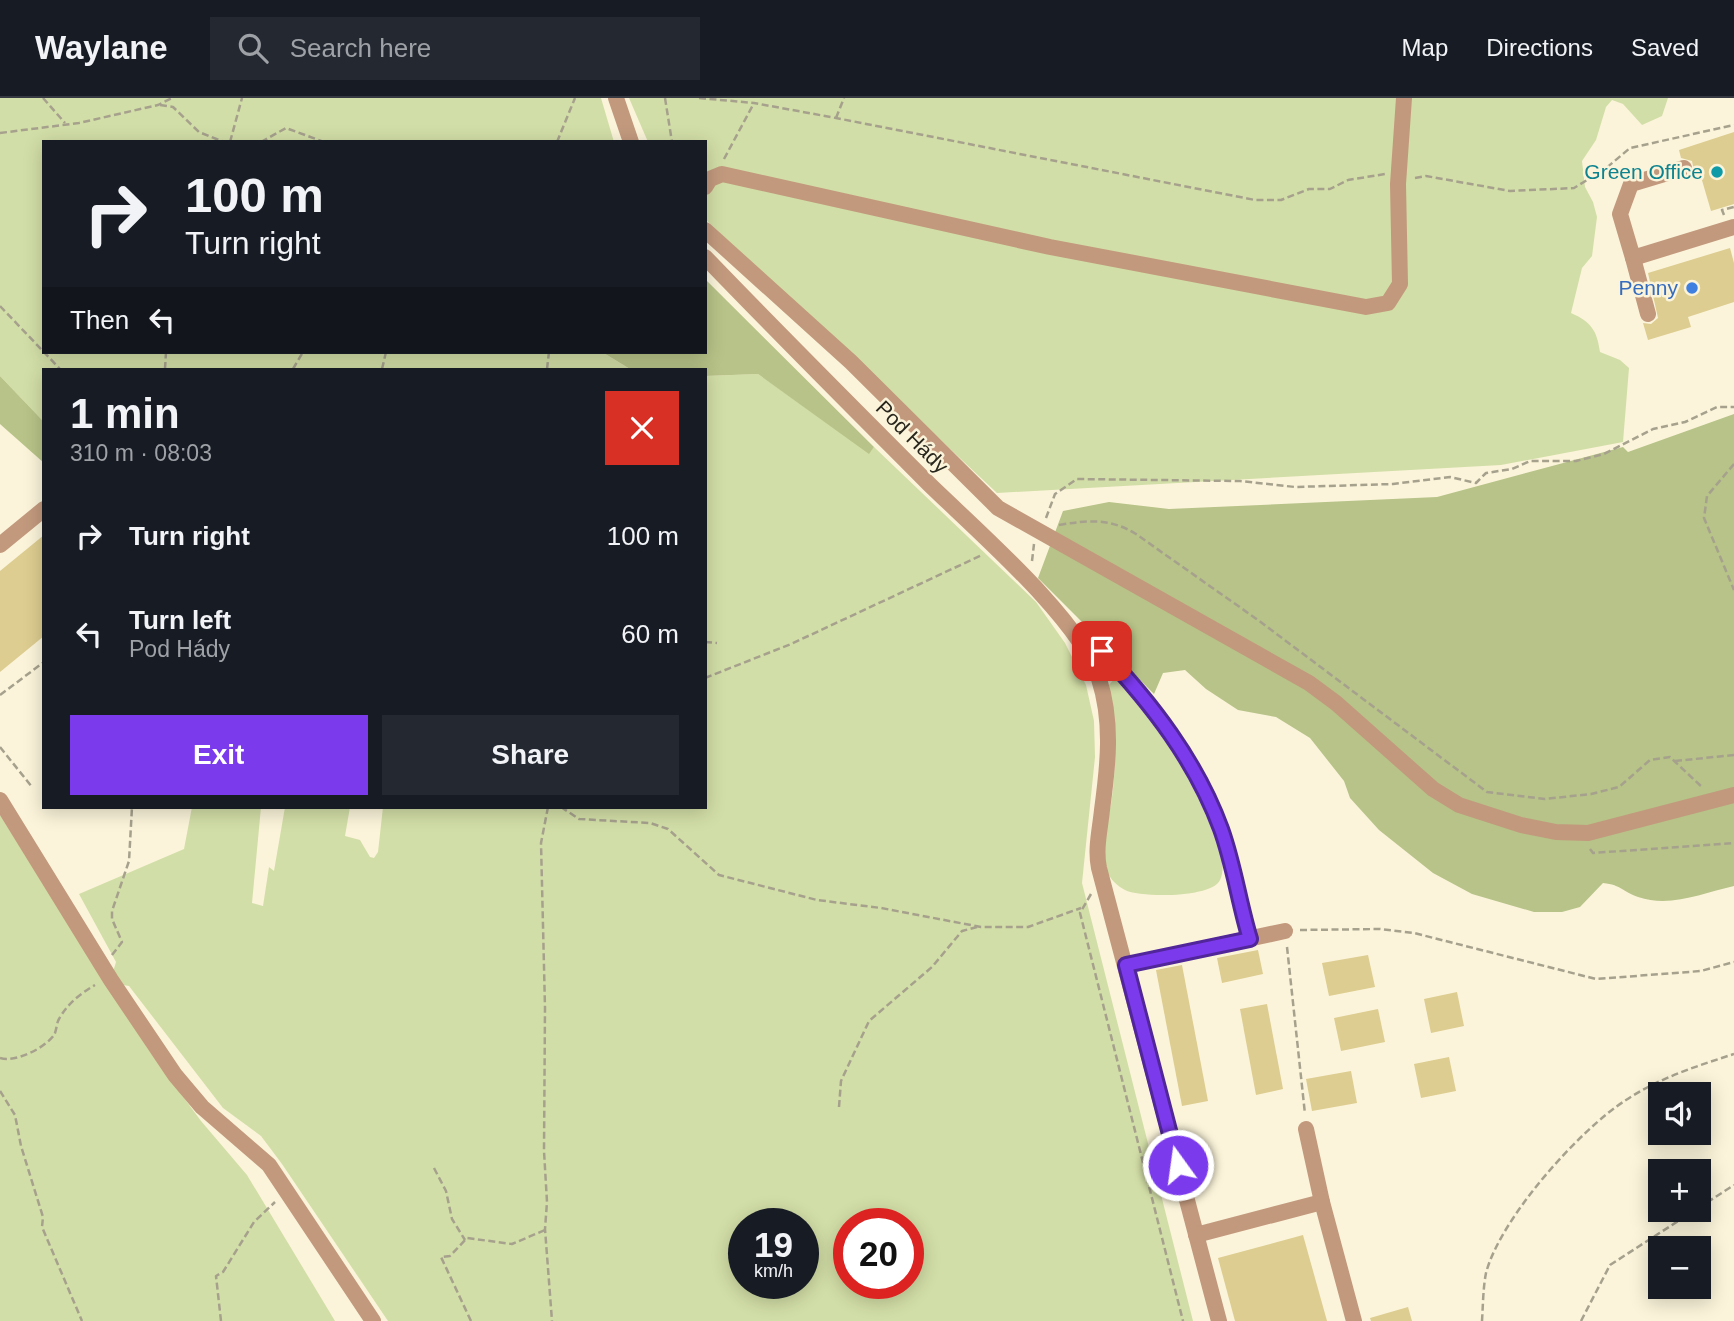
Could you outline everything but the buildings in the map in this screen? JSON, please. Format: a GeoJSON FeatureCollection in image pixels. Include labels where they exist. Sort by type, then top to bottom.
{"type":"FeatureCollection","features":[{"type":"Feature","properties":{"kind":"street"},"geometry":{"type":"LineString","coordinates":[[616,98],[630,140]]}},
{"type":"Feature","properties":{"kind":"street"},"geometry":{"type":"LineString","coordinates":[[707,184],[710,179],[722,174],[1050,247],[1366,307],[1388,303],[1400,284],[1399,173],[1405,98]]}},
{"type":"Feature","properties":{"kind":"street"},"geometry":{"type":"LineString","coordinates":[[1648,314],[1620,214],[1631,184],[1684,168]]}},
{"type":"Feature","properties":{"kind":"street"},"geometry":{"type":"LineString","coordinates":[[1633,258],[1734,227]]}},
{"type":"Feature","properties":{"kind":"street"},"geometry":{"type":"LineString","coordinates":[[707,232],[851,362],[998,508],[1309,683],[1336,703],[1433,789],[1459,805],[1521,825],[1556,832],[1588,833],[1734,795]]}},
{"type":"Feature","properties":{"kind":"street","name":"Pod Hády"},"geometry":{"type":"LineString","coordinates":[[707,259],[801,357],[1023,576],[1086,651],[1099,678],[1108,720],[1107,766],[1097,851],[1101,876],[1219,1321]]}},
{"type":"Feature","properties":{"kind":"street"},"geometry":{"type":"LineString","coordinates":[[0,545],[42,511]]}},
{"type":"Feature","properties":{"kind":"street","name":"Pod Hády"},"geometry":{"type":"LineString","coordinates":[[1086,651],[1102,651],[1125,675],[1152,706],[1195,772],[1221,830],[1250,939]]}},
{"type":"Feature","properties":{"kind":"street"},"geometry":{"type":"LineString","coordinates":[[0,800],[111,980],[175,1075],[214,1118],[249,1145],[288,1191],[373,1321]]}},
{"type":"Feature","properties":{"kind":"street"},"geometry":{"type":"LineString","coordinates":[[1126,965],[1285,931]]}},
{"type":"Feature","properties":{"kind":"street"},"geometry":{"type":"LineString","coordinates":[[1306,1129],[1322,1202],[1354,1321]]}},
{"type":"Feature","properties":{"kind":"street"},"geometry":{"type":"LineString","coordinates":[[1196,1235],[1322,1202]]}},
{"type":"Feature","properties":{"kind":"path"},"geometry":{"type":"LineString","coordinates":[[43,98],[65,123]]}},
{"type":"Feature","properties":{"kind":"path"},"geometry":{"type":"LineString","coordinates":[[0,134],[79,123],[158,105],[172,98]]}},
{"type":"Feature","properties":{"kind":"path"},"geometry":{"type":"LineString","coordinates":[[231,140],[242,98]]}},
{"type":"Feature","properties":{"kind":"path"},"geometry":{"type":"LineString","coordinates":[[558,140],[575,98]]}},
{"type":"Feature","properties":{"kind":"path"},"geometry":{"type":"LineString","coordinates":[[664,98],[672,140]]}},
{"type":"Feature","properties":{"kind":"path"},"geometry":{"type":"LineString","coordinates":[[699,98],[754,103],[836,118],[1255,201],[1282,200],[1298,192],[1330,189],[1367,176],[1399,173],[1410,178],[1426,176],[1510,191],[1574,188],[1605,169],[1630,148],[1734,125]]}},
{"type":"Feature","properties":{"kind":"path"},"geometry":{"type":"LineString","coordinates":[[836,118],[844,98]]}},
{"type":"Feature","properties":{"kind":"path"},"geometry":{"type":"LineString","coordinates":[[722,174],[724,157],[754,103]]}},
{"type":"Feature","properties":{"kind":"path"},"geometry":{"type":"LineString","coordinates":[[158,105],[173,107],[199,132],[219,140]]}},
{"type":"Feature","properties":{"kind":"path"},"geometry":{"type":"LineString","coordinates":[[265,140],[286,128],[319,140]]}},
{"type":"Feature","properties":{"kind":"path"},"geometry":{"type":"LineString","coordinates":[[0,306],[42,350]]}},
{"type":"Feature","properties":{"kind":"path"},"geometry":{"type":"LineString","coordinates":[[46,354],[59,368]]}},
{"type":"Feature","properties":{"kind":"path"},"geometry":{"type":"LineString","coordinates":[[1023,576],[1032,561],[1033,545],[1042,531],[1051,500],[1060,489],[1077,479],[1088,477],[1248,481],[1296,487],[1393,484],[1450,477],[1476,483],[1486,473],[1512,469],[1530,461],[1562,462],[1591,458],[1611,452],[1653,429],[1685,422],[1717,407],[1734,407]]}},
{"type":"Feature","properties":{"kind":"path"},"geometry":{"type":"LineString","coordinates":[[1734,464],[1707,496],[1704,518],[1734,590]]}},
{"type":"Feature","properties":{"kind":"path"},"geometry":{"type":"LineString","coordinates":[[1042,531],[1092,520],[1124,526],[1247,612],[1487,792],[1545,799],[1591,794],[1619,787],[1650,760],[1670,757],[1715,800]]}},
{"type":"Feature","properties":{"kind":"path"},"geometry":{"type":"LineString","coordinates":[[707,677],[780,649],[901,594],[982,555],[990,544]]}},
{"type":"Feature","properties":{"kind":"path"},"geometry":{"type":"LineString","coordinates":[[707,642],[717,643]]}},
{"type":"Feature","properties":{"kind":"path"},"geometry":{"type":"LineString","coordinates":[[0,695],[42,664]]}},
{"type":"Feature","properties":{"kind":"path"},"geometry":{"type":"LineString","coordinates":[[0,747],[32,788]]}},
{"type":"Feature","properties":{"kind":"path"},"geometry":{"type":"LineString","coordinates":[[1674,761],[1734,755]]}},
{"type":"Feature","properties":{"kind":"path"},"geometry":{"type":"LineString","coordinates":[[107,960],[122,942],[112,919],[112,911],[129,861],[132,809]]}},
{"type":"Feature","properties":{"kind":"path"},"geometry":{"type":"LineString","coordinates":[[548,809],[541,843],[544,1151],[547,1202],[545,1230],[552,1321]]}},
{"type":"Feature","properties":{"kind":"path"},"geometry":{"type":"LineString","coordinates":[[564,809],[579,819],[650,823],[668,829],[719,875],[763,888],[981,927]]}},
{"type":"Feature","properties":{"kind":"path"},"geometry":{"type":"LineString","coordinates":[[1588,833],[1586,844],[1593,853],[1734,843]]}},
{"type":"Feature","properties":{"kind":"path"},"geometry":{"type":"LineString","coordinates":[[839,1107],[841,1081],[869,1021],[932,967],[962,931],[981,927],[1028,926],[1081,908],[1101,876]]}},
{"type":"Feature","properties":{"kind":"path"},"geometry":{"type":"LineString","coordinates":[[1081,908],[1183,1321]]}},
{"type":"Feature","properties":{"kind":"path"},"geometry":{"type":"LineString","coordinates":[[1306,1129],[1285,931],[1380,929],[1414,933],[1596,979],[1701,971],[1734,962]]}},
{"type":"Feature","properties":{"kind":"path"},"geometry":{"type":"LineString","coordinates":[[0,1058],[18,1059],[48,1041],[55,1034],[60,1017],[76,996],[103,980]]}},
{"type":"Feature","properties":{"kind":"path"},"geometry":{"type":"LineString","coordinates":[[1482,1321],[1486,1272],[1504,1231],[1537,1184],[1625,1101],[1683,1070],[1734,1054]]}},
{"type":"Feature","properties":{"kind":"path"},"geometry":{"type":"LineString","coordinates":[[0,1091],[15,1115],[21,1146],[43,1217],[42,1227],[82,1321]]}},
{"type":"Feature","properties":{"kind":"path"},"geometry":{"type":"LineString","coordinates":[[434,1168],[446,1191],[452,1219],[465,1240]]}},
{"type":"Feature","properties":{"kind":"path"},"geometry":{"type":"LineString","coordinates":[[1581,1321],[1610,1265],[1734,1185]]}},
{"type":"Feature","properties":{"kind":"path"},"geometry":{"type":"LineString","coordinates":[[221,1321],[216,1276],[223,1272],[254,1222],[288,1191]]}},
{"type":"Feature","properties":{"kind":"path"},"geometry":{"type":"LineString","coordinates":[[471,1321],[441,1257],[450,1256],[465,1240],[479,1238],[512,1244],[545,1230]]}},
{"type":"Feature","properties":{"kind":"green space"},"geometry":{"type":"Polygon","coordinates":[[[0,98],[601,98],[613,140],[42,140],[42,354],[605,354],[628,368],[42,368],[42,420],[0,376],[0,98]]]}},
{"type":"Feature","properties":{"kind":"green space"},"geometry":{"type":"Polygon","coordinates":[[[629,98],[1668,98],[1662,116],[1642,125],[1623,104],[1612,100],[1606,107],[1596,140],[1582,161],[1585,187],[1597,217],[1592,256],[1582,268],[1571,313],[1592,328],[1600,352],[1620,360],[1629,368],[1623,442],[1501,465],[997,493],[707,221],[707,140],[647,140],[629,98]]]}},
{"type":"Feature","properties":{"kind":"green space"},"geometry":{"type":"Polygon","coordinates":[[[707,281],[874,447],[869,454],[758,374],[707,376],[707,368],[628,368],[605,354],[707,354],[707,281]]]}},
{"type":"Feature","properties":{"kind":"green space"},"geometry":{"type":"Polygon","coordinates":[[[758,374],[869,453],[874,447],[1036,602],[1065,643],[1086,685],[1094,721],[1095,757],[1082,883],[1193,1321],[388,1321],[261,1136],[223,1108],[129,986],[123,985],[113,972],[116,962],[79,894],[184,849],[192,809],[261,809],[252,903],[263,906],[269,867],[274,871],[285,809],[350,809],[345,836],[360,840],[370,857],[374,858],[378,852],[383,809],[707,809],[707,376],[758,374]]]}},
{"type":"Feature","properties":{"kind":"green space"},"geometry":{"type":"Polygon","coordinates":[[[0,376],[42,420],[42,461],[0,424],[0,376]]]}},
{"type":"Feature","properties":{"kind":"green space"},"geometry":{"type":"Polygon","coordinates":[[[1734,414],[1734,886],[1698,895],[1674,900],[1650,900],[1603,883],[1580,907],[1562,912],[1534,912],[1472,894],[1433,873],[1379,830],[1350,798],[1344,781],[1310,738],[1276,717],[1238,710],[1206,689],[1185,670],[1163,673],[1154,694],[1038,578],[1063,511],[1109,502],[1169,509],[1437,497],[1623,447],[1628,452],[1734,414]]]}},
{"type":"Feature","properties":{"kind":"green space"},"geometry":{"type":"Polygon","coordinates":[[[1115,678],[1148,714],[1187,774],[1204,806],[1216,836],[1222,862],[1220,880],[1214,886],[1176,895],[1133,893],[1119,886],[1108,874],[1104,843],[1112,797],[1115,755],[1113,714],[1108,686],[1115,678]]]}},
{"type":"Feature","properties":{"kind":"green space"},"geometry":{"type":"Polygon","coordinates":[[[0,815],[148,1049],[201,1121],[247,1175],[335,1321],[0,1321],[0,815]]]}},
{"type":"Feature","properties":{"kind":"place","name":"Green Office"},"geometry":{"type":"Point","coordinates":[1717,172]}},
{"type":"Feature","properties":{"kind":"place","name":"Penny"},"geometry":{"type":"Point","coordinates":[1692,288]}},
{"type":"Feature","properties":{"kind":"route"},"geometry":{"type":"LineString","coordinates":[[1102,651],[1152,706],[1195,772],[1221,830],[1250,939],[1126,965],[1178,1165]]}}]}
